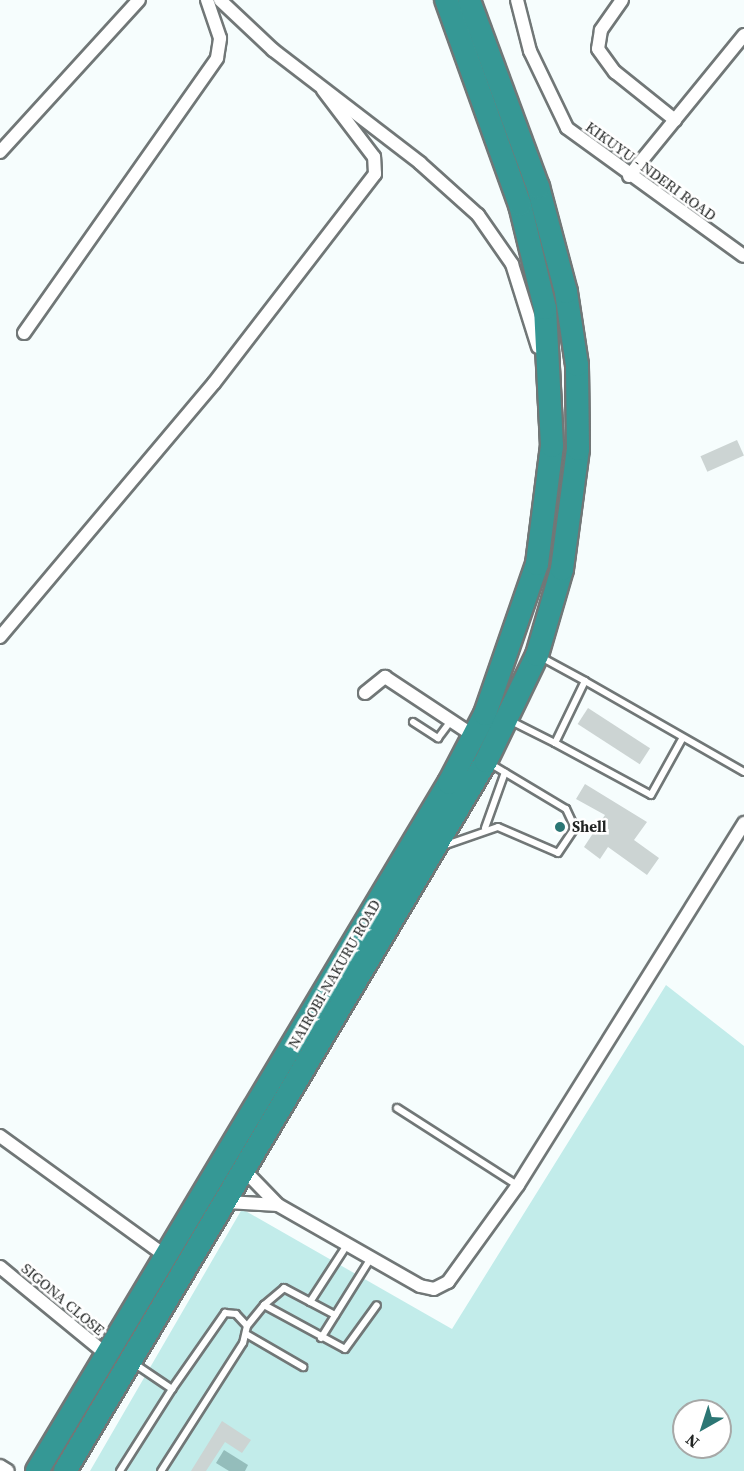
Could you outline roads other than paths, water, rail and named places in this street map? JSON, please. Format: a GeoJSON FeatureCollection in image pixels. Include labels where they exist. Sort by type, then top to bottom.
{"type":"FeatureCollection","features":[{"type":"Feature","properties":{"kind":"highway","name":"NAIROBI-NAKURU ROAD"},"geometry":{"type":"LineString","coordinates":[[37,1471],[167,1257],[474,736],[512,646],[537,564],[552,446],[538,271],[502,151],[446,0]]}},
{"type":"Feature","properties":{"kind":"highway"},"geometry":{"type":"LineString","coordinates":[[65,1471],[439,846],[495,766],[507,719],[537,655],[570,518],[578,449],[577,365],[566,292],[538,187],[469,0]]}},
{"type":"Feature","properties":{"kind":"street"},"geometry":{"type":"LineString","coordinates":[[0,152],[139,0]]}},
{"type":"Feature","properties":{"kind":"street"},"geometry":{"type":"LineString","coordinates":[[24,333],[217,58],[220,38],[207,0]]}},
{"type":"Feature","properties":{"kind":"street"},"geometry":{"type":"LineString","coordinates":[[220,0],[323,90],[447,186],[505,251],[531,315],[552,446]]}},
{"type":"Feature","properties":{"kind":"street","name":"KIKUYU - NDERI ROAD"},"geometry":{"type":"LineString","coordinates":[[517,0],[530,51],[556,114],[581,141],[744,256]]}},
{"type":"Feature","properties":{"kind":"street"},"geometry":{"type":"LineString","coordinates":[[622,0],[600,30],[598,49],[615,72],[675,120]]}},
{"type":"Feature","properties":{"kind":"street"},"geometry":{"type":"LineString","coordinates":[[629,176],[744,35]]}},
{"type":"Feature","properties":{"kind":"street"},"geometry":{"type":"LineString","coordinates":[[0,637],[214,383],[375,174],[374,157],[323,90]]}},
{"type":"Feature","properties":{"kind":"street"},"geometry":{"type":"LineString","coordinates":[[365,693],[385,677],[474,736]]}},
{"type":"Feature","properties":{"kind":"street"},"geometry":{"type":"LineString","coordinates":[[245,1171],[278,1205],[420,1286],[439,1288],[518,1185],[744,823]]}},
{"type":"Feature","properties":{"kind":"street"},"geometry":{"type":"LineString","coordinates":[[0,1136],[167,1257]]}},
{"type":"Feature","properties":{"kind":"street"},"geometry":{"type":"LineString","coordinates":[[226,1202],[278,1205]]}},
{"type":"Feature","properties":{"kind":"street","name":"SIGONA CLOSE"},"geometry":{"type":"LineString","coordinates":[[0,1267],[107,1355]]}},
{"type":"Feature","properties":{"kind":"street"},"geometry":{"type":"LineString","coordinates":[[0,1466],[8,1471]]}},
{"type":"Feature","properties":{"kind":"lane"},"geometry":{"type":"LineString","coordinates":[[537,655],[744,772]]}},
{"type":"Feature","properties":{"kind":"lane"},"geometry":{"type":"LineString","coordinates":[[555,742],[585,681]]}},
{"type":"Feature","properties":{"kind":"lane"},"geometry":{"type":"LineString","coordinates":[[507,719],[555,742],[651,795],[682,739]]}},
{"type":"Feature","properties":{"kind":"lane"},"geometry":{"type":"LineString","coordinates":[[413,722],[438,738],[452,721]]}},
{"type":"Feature","properties":{"kind":"lane"},"geometry":{"type":"LineString","coordinates":[[439,846],[457,845],[485,828],[498,827],[558,853],[575,828],[566,809],[495,766],[485,828]]}},
{"type":"Feature","properties":{"kind":"lane"},"geometry":{"type":"LineString","coordinates":[[397,1108],[518,1185]]}},
{"type":"Feature","properties":{"kind":"lane"},"geometry":{"type":"LineString","coordinates":[[310,1302],[347,1245]]}},
{"type":"Feature","properties":{"kind":"lane"},"geometry":{"type":"LineString","coordinates":[[321,1338],[370,1258]]}},
{"type":"Feature","properties":{"kind":"lane"},"geometry":{"type":"LineString","coordinates":[[247,1326],[264,1305],[284,1288],[335,1315]]}},
{"type":"Feature","properties":{"kind":"lane"},"geometry":{"type":"LineString","coordinates":[[264,1305],[332,1346],[350,1347],[377,1305]]}},
{"type":"Feature","properties":{"kind":"lane"},"geometry":{"type":"LineString","coordinates":[[120,1471],[172,1389],[225,1313],[236,1314],[247,1326],[248,1335],[161,1471]]}},
{"type":"Feature","properties":{"kind":"lane"},"geometry":{"type":"LineString","coordinates":[[248,1335],[303,1367]]}},
{"type":"Feature","properties":{"kind":"lane"},"geometry":{"type":"LineString","coordinates":[[130,1361],[172,1389]]}},
{"type":"Feature","properties":{"kind":"place","name":"Shell"},"geometry":{"type":"Point","coordinates":[560,827]}}]}
